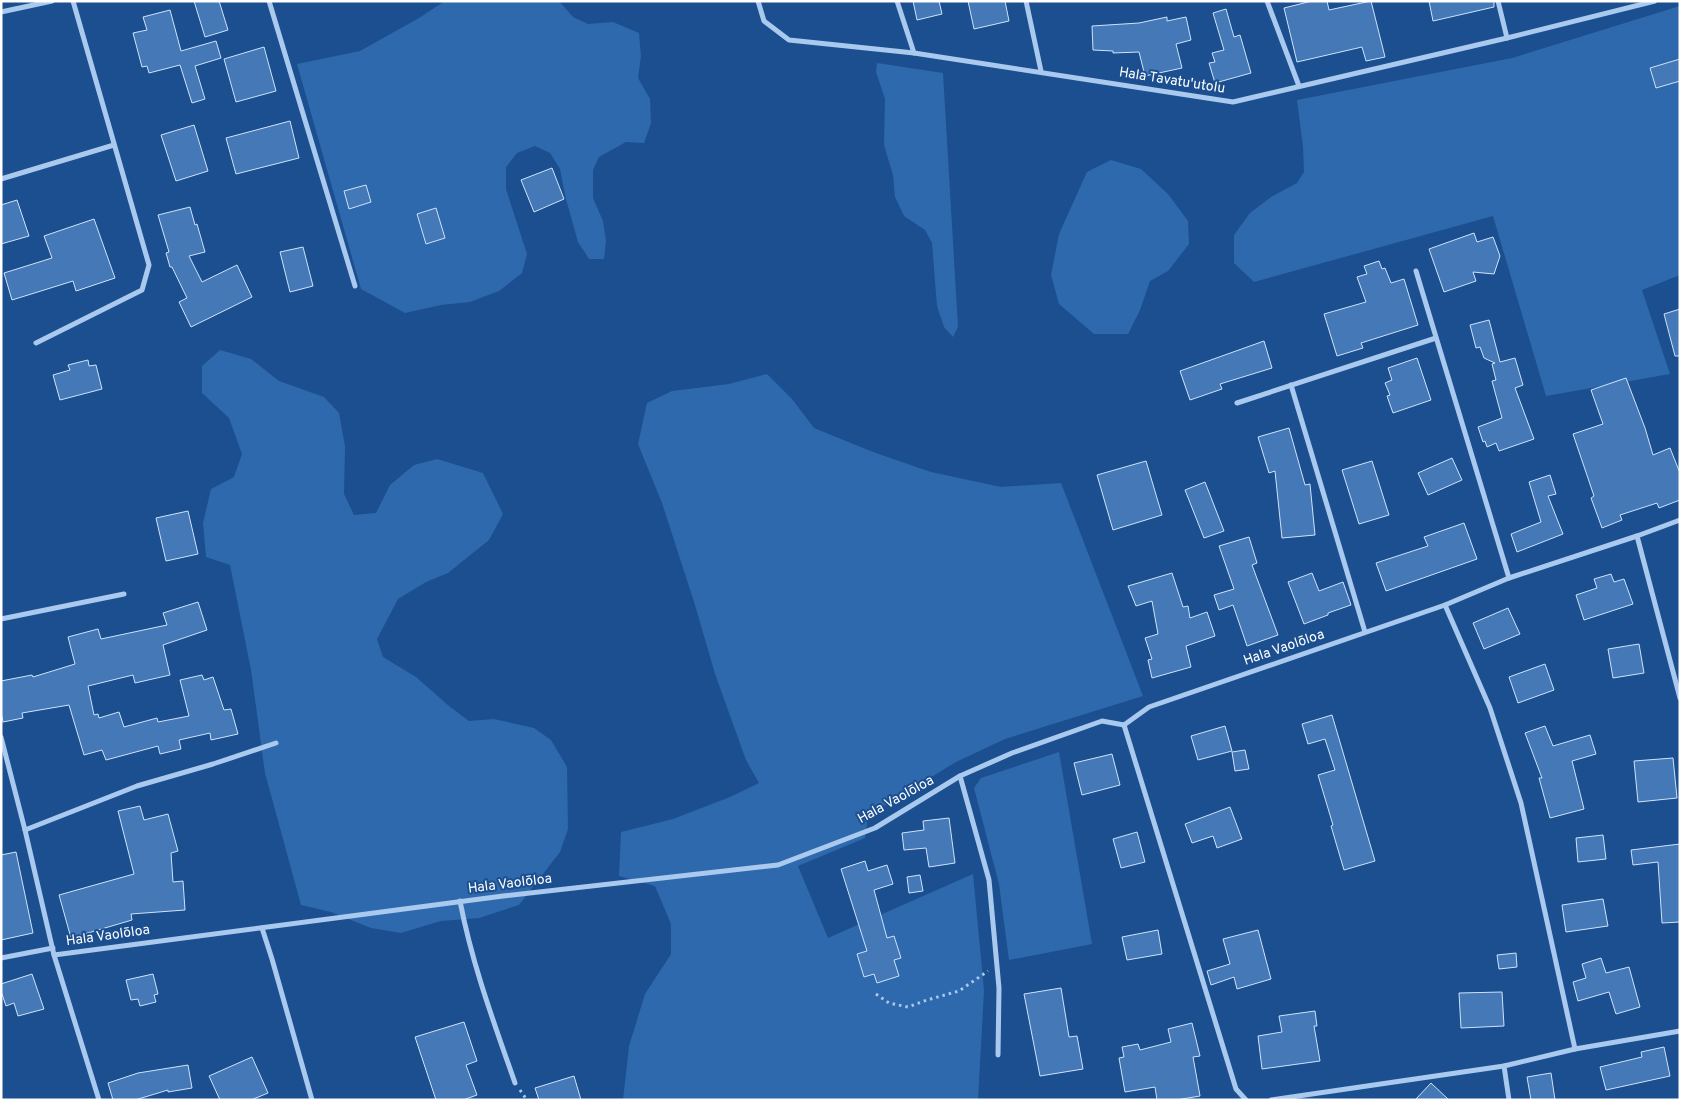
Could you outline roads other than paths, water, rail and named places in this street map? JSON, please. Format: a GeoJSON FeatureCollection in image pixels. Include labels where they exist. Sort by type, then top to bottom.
{"type":"FeatureCollection","features":[{"type":"Feature","properties":{"kind":"street"},"geometry":{"type":"LineString","coordinates":[[1,12],[52,1]]}},
{"type":"Feature","properties":{"kind":"street"},"geometry":{"type":"LineString","coordinates":[[36,343],[142,290],[149,265],[73,1]]}},
{"type":"Feature","properties":{"kind":"street"},"geometry":{"type":"LineString","coordinates":[[269,1],[355,286]]}},
{"type":"Feature","properties":{"kind":"street","name":"Hala Tavatu'utolu"},"geometry":{"type":"LineString","coordinates":[[758,1],[764,20],[788,40],[914,53],[1233,102],[1655,1]]}},
{"type":"Feature","properties":{"kind":"street"},"geometry":{"type":"LineString","coordinates":[[897,1],[914,53]]}},
{"type":"Feature","properties":{"kind":"street"},"geometry":{"type":"LineString","coordinates":[[1026,1],[1040,71]]}},
{"type":"Feature","properties":{"kind":"street"},"geometry":{"type":"LineString","coordinates":[[1267,1],[1299,86]]}},
{"type":"Feature","properties":{"kind":"street"},"geometry":{"type":"LineString","coordinates":[[1498,1],[1506,38]]}},
{"type":"Feature","properties":{"kind":"street"},"geometry":{"type":"LineString","coordinates":[[1,179],[114,145]]}},
{"type":"Feature","properties":{"kind":"street"},"geometry":{"type":"LineString","coordinates":[[1416,271],[1509,578]]}},
{"type":"Feature","properties":{"kind":"street"},"geometry":{"type":"LineString","coordinates":[[1237,403],[1436,338]]}},
{"type":"Feature","properties":{"kind":"street"},"geometry":{"type":"LineString","coordinates":[[1291,385],[1365,632]]}},
{"type":"Feature","properties":{"kind":"street","name":"Hala Vaolōloa"},"geometry":{"type":"LineString","coordinates":[[54,955],[460,902],[778,865],[875,828],[960,776],[1012,753],[1102,721],[1124,725],[1149,707],[1445,605],[1509,578],[1680,520]]}},
{"type":"Feature","properties":{"kind":"street"},"geometry":{"type":"LineString","coordinates":[[1637,536],[1680,698]]}},
{"type":"Feature","properties":{"kind":"street"},"geometry":{"type":"LineString","coordinates":[[1,619],[124,594]]}},
{"type":"Feature","properties":{"kind":"street"},"geometry":{"type":"LineString","coordinates":[[1445,605],[1490,708],[1521,804],[1575,1049]]}},
{"type":"Feature","properties":{"kind":"street"},"geometry":{"type":"LineString","coordinates":[[1124,725],[1236,1089],[1246,1100]]}},
{"type":"Feature","properties":{"kind":"street","name":"Hala Vaolōloa"},"geometry":{"type":"LineString","coordinates":[[1,737],[54,955],[99,1100]]}},
{"type":"Feature","properties":{"kind":"street"},"geometry":{"type":"LineString","coordinates":[[25,830],[137,786],[276,743]]}},
{"type":"Feature","properties":{"kind":"street"},"geometry":{"type":"LineString","coordinates":[[960,776],[989,880],[999,988],[998,1055]]}},
{"type":"Feature","properties":{"kind":"street"},"geometry":{"type":"LineString","coordinates":[[460,902],[465,930],[475,964],[514,1083]]}},
{"type":"Feature","properties":{"kind":"street"},"geometry":{"type":"LineString","coordinates":[[262,928],[312,1100]]}},
{"type":"Feature","properties":{"kind":"street"},"geometry":{"type":"LineString","coordinates":[[1,958],[53,948]]}},
{"type":"Feature","properties":{"kind":"street"},"geometry":{"type":"LineString","coordinates":[[1271,1100],[1504,1066],[1575,1049],[1680,1031]]}},
{"type":"Feature","properties":{"kind":"street"},"geometry":{"type":"LineString","coordinates":[[1504,1066],[1509,1100]]}}]}
